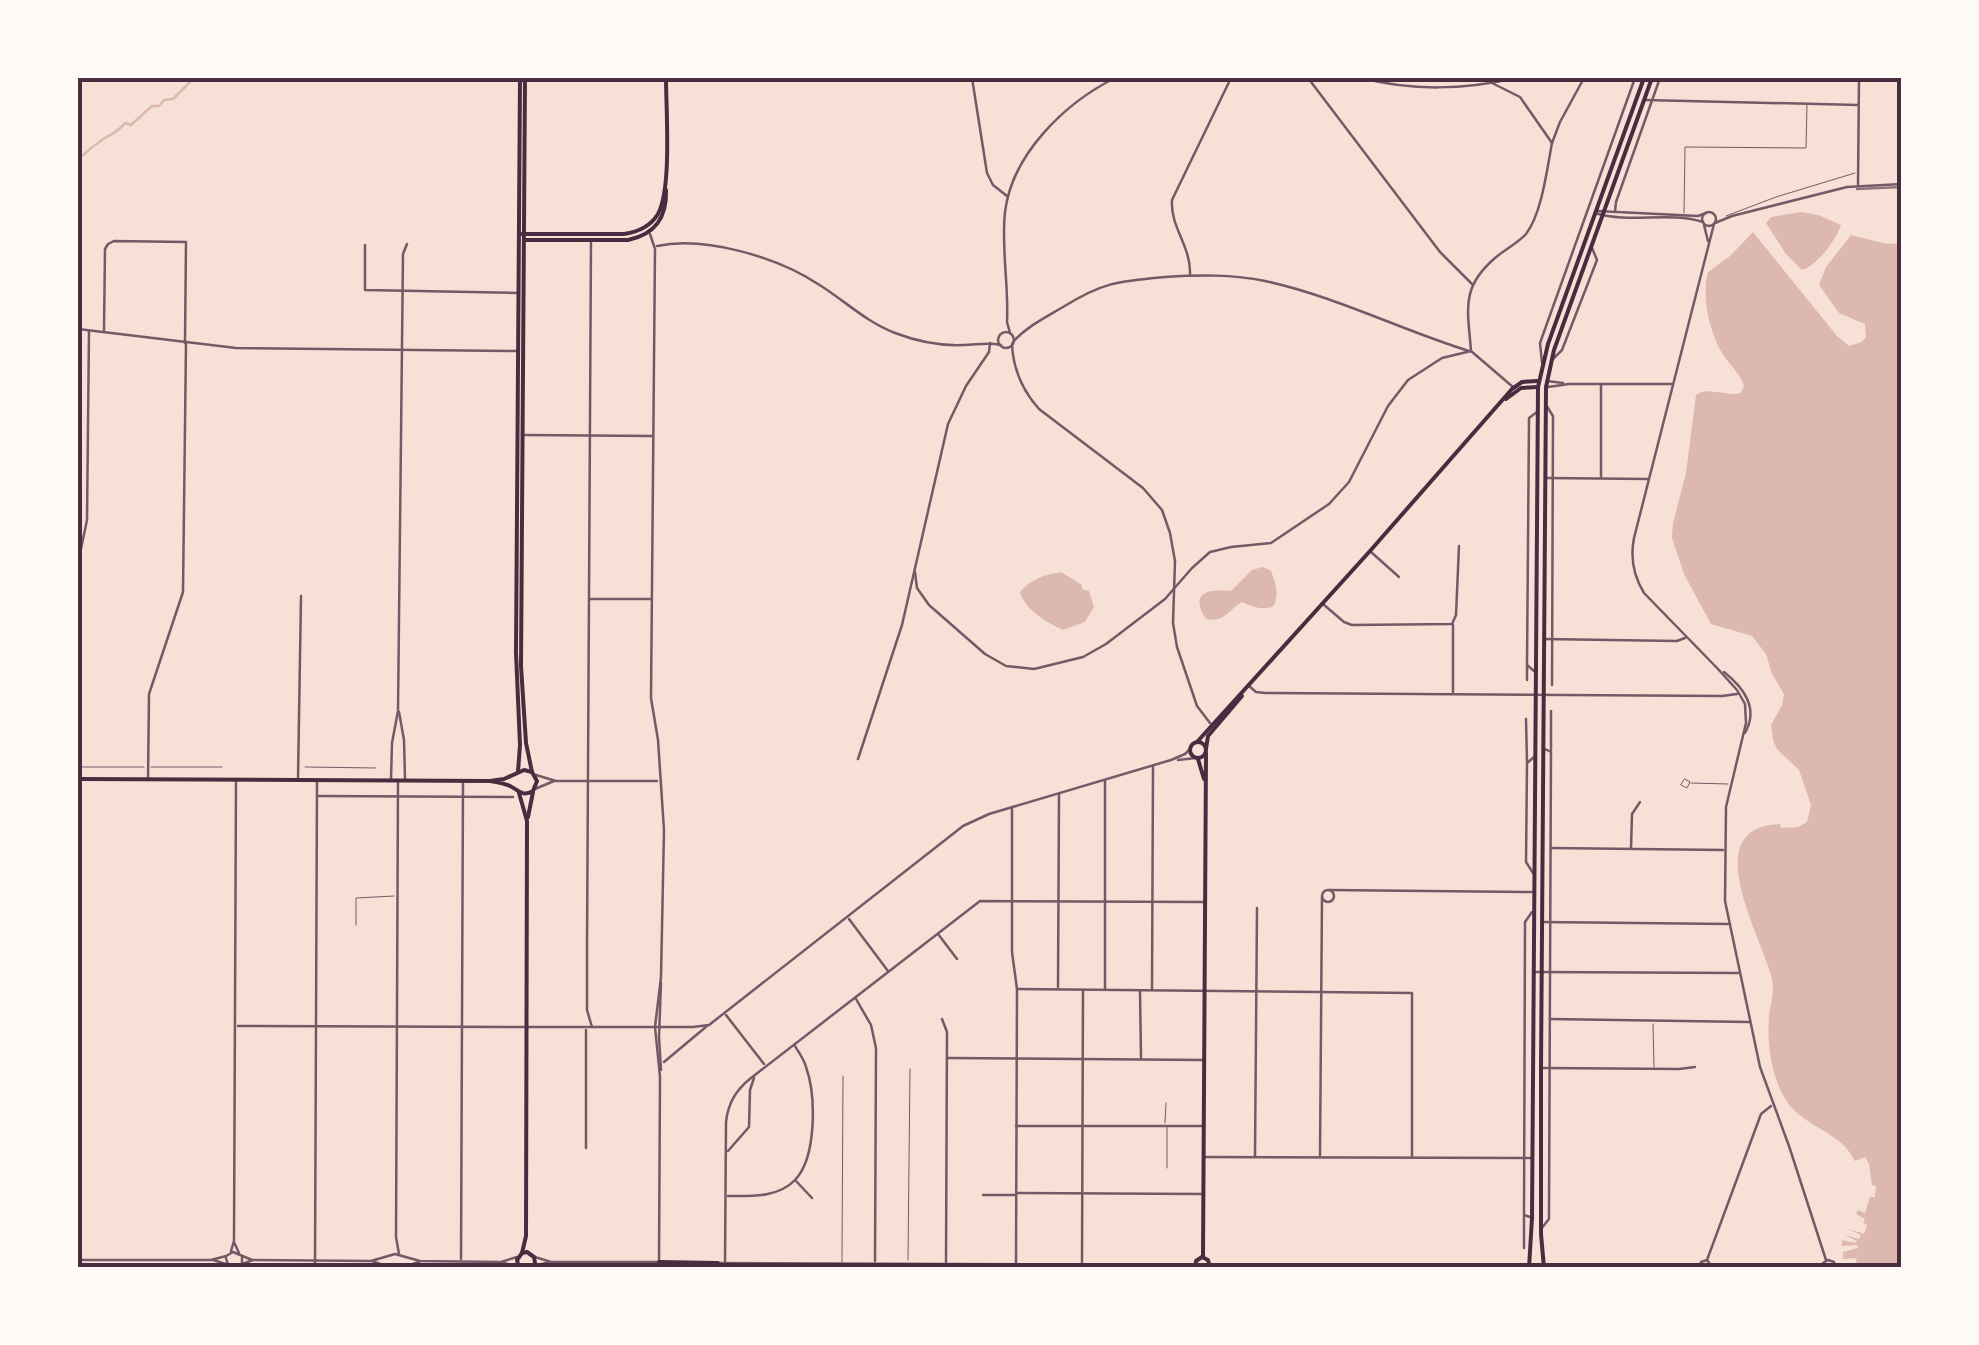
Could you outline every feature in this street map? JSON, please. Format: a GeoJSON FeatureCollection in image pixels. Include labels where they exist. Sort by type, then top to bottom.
{"type":"FeatureCollection","features":[{"type":"Feature","properties":{"kind":"main road"},"geometry":{"type":"LineString","coordinates":[[522,78],[516,653],[520,745],[512,782],[527,821]]}},
{"type":"Feature","properties":{"kind":"main road"},"geometry":{"type":"LineString","coordinates":[[521,237],[632,239],[664,216],[666,78]]}},
{"type":"Feature","properties":{"kind":"main road"},"geometry":{"type":"LineString","coordinates":[[1529,1267],[1538,384],[1575,268],[1644,78]]}},
{"type":"Feature","properties":{"kind":"main road"},"geometry":{"type":"LineString","coordinates":[[1544,1267],[1541,1068],[1547,384],[1552,360],[1652,78]]}},
{"type":"Feature","properties":{"kind":"main road"},"geometry":{"type":"LineString","coordinates":[[1206,793],[1203,770],[1191,748],[1502,403],[1515,390],[1538,384]]}},
{"type":"Feature","properties":{"kind":"main road"},"geometry":{"type":"LineString","coordinates":[[520,434],[522,666],[526,744],[537,782],[527,821],[526,1236],[534,1267]]}},
{"type":"Feature","properties":{"kind":"main road"},"geometry":{"type":"LineString","coordinates":[[1203,1258],[1206,751],[1213,726]]}},
{"type":"Feature","properties":{"kind":"main road"},"geometry":{"type":"LineString","coordinates":[[1198,742],[1204,744],[1206,751]]}},
{"type":"Feature","properties":{"kind":"main road"},"geometry":{"type":"LineString","coordinates":[[1196,758],[1206,751]]}},
{"type":"Feature","properties":{"kind":"main road"},"geometry":{"type":"LineString","coordinates":[[490,781],[524,770],[533,773]]}},
{"type":"Feature","properties":{"kind":"main road"},"geometry":{"type":"LineString","coordinates":[[78,779],[490,781],[526,794],[534,790]]}},
{"type":"Feature","properties":{"kind":"main road"},"geometry":{"type":"LineString","coordinates":[[518,1267],[526,1236]]}},
{"type":"Feature","properties":{"kind":"main road"},"geometry":{"type":"LineString","coordinates":[[520,1255],[532,1255]]}},
{"type":"Feature","properties":{"kind":"main road"},"geometry":{"type":"LineString","coordinates":[[1194,1266],[1203,1258],[1210,1267]]}},
{"type":"Feature","properties":{"kind":"main road"},"geometry":{"type":"LineString","coordinates":[[659,1262],[720,1264]]}},
{"type":"Feature","properties":{"kind":"street"},"geometry":{"type":"LineString","coordinates":[[972,78],[987,173],[993,185],[1008,197]]}},
{"type":"Feature","properties":{"kind":"street"},"geometry":{"type":"LineString","coordinates":[[1115,78],[1081,100],[1045,134],[1022,163],[1008,197],[1004,236],[1013,358],[1022,385],[1038,409],[1159,504],[1171,537],[1175,565],[1174,622],[1179,654],[1198,709],[1213,726]]}},
{"type":"Feature","properties":{"kind":"street"},"geometry":{"type":"LineString","coordinates":[[1190,275],[1190,260],[1173,220],[1172,200],[1231,78]]}},
{"type":"Feature","properties":{"kind":"street"},"geometry":{"type":"LineString","coordinates":[[1308,78],[1440,252],[1472,284]]}},
{"type":"Feature","properties":{"kind":"street"},"geometry":{"type":"LineString","coordinates":[[1362,78],[1425,87],[1515,78]]}},
{"type":"Feature","properties":{"kind":"street"},"geometry":{"type":"LineString","coordinates":[[1471,352],[1468,304],[1472,284],[1492,260],[1526,234],[1540,201],[1552,143],[1584,78]]}},
{"type":"Feature","properties":{"kind":"street"},"geometry":{"type":"LineString","coordinates":[[1542,364],[1540,344],[1636,78]]}},
{"type":"Feature","properties":{"kind":"street"},"geometry":{"type":"LineString","coordinates":[[1615,212],[1660,78]]}},
{"type":"Feature","properties":{"kind":"street"},"geometry":{"type":"LineString","coordinates":[[1858,185],[1859,78]]}},
{"type":"Feature","properties":{"kind":"street"},"geometry":{"type":"LineString","coordinates":[[1492,83],[1520,98],[1552,143]]}},
{"type":"Feature","properties":{"kind":"street"},"geometry":{"type":"LineString","coordinates":[[1644,100],[1858,105]]}},
{"type":"Feature","properties":{"kind":"street"},"geometry":{"type":"LineString","coordinates":[[1595,212],[1690,219],[1709,226],[1732,216],[1858,185],[1901,185]]}},
{"type":"Feature","properties":{"kind":"street"},"geometry":{"type":"LineString","coordinates":[[1706,213],[1702,217],[1708,242]]}},
{"type":"Feature","properties":{"kind":"street"},"geometry":{"type":"LineString","coordinates":[[1604,214],[1732,216]]}},
{"type":"Feature","properties":{"kind":"street"},"geometry":{"type":"LineString","coordinates":[[1714,214],[1632,543],[1632,566],[1642,590],[1741,692],[1746,710],[1744,734],[1726,803],[1724,894],[1760,1068],[1826,1260],[1822,1268]]}},
{"type":"Feature","properties":{"kind":"street"},"geometry":{"type":"LineString","coordinates":[[534,1267],[552,1262],[659,1262],[657,1027],[662,997],[664,838],[658,736],[651,704],[656,246],[647,230]]}},
{"type":"Feature","properties":{"kind":"street"},"geometry":{"type":"LineString","coordinates":[[586,1148],[591,237]]}},
{"type":"Feature","properties":{"kind":"street"},"geometry":{"type":"LineString","coordinates":[[104,332],[108,244],[186,242],[184,592],[149,692],[148,780]]}},
{"type":"Feature","properties":{"kind":"street"},"geometry":{"type":"LineString","coordinates":[[656,246],[685,243],[760,258],[804,275],[891,332],[942,345],[1012,344],[1024,332],[1099,286],[1190,275],[1264,281],[1471,352],[1515,390]]}},
{"type":"Feature","properties":{"kind":"street"},"geometry":{"type":"LineString","coordinates":[[398,781],[392,743],[398,711],[407,244]]}},
{"type":"Feature","properties":{"kind":"street"},"geometry":{"type":"LineString","coordinates":[[365,245],[365,290],[521,294]]}},
{"type":"Feature","properties":{"kind":"street"},"geometry":{"type":"LineString","coordinates":[[1568,265],[1575,268]]}},
{"type":"Feature","properties":{"kind":"street"},"geometry":{"type":"LineString","coordinates":[[990,343],[1008,322]]}},
{"type":"Feature","properties":{"kind":"street"},"geometry":{"type":"LineString","coordinates":[[78,329],[236,348],[521,351]]}},
{"type":"Feature","properties":{"kind":"street"},"geometry":{"type":"LineString","coordinates":[[78,563],[87,520],[90,330]]}},
{"type":"Feature","properties":{"kind":"street"},"geometry":{"type":"LineString","coordinates":[[1003,332],[1024,332]]}},
{"type":"Feature","properties":{"kind":"street"},"geometry":{"type":"LineString","coordinates":[[998,338],[1013,358]]}},
{"type":"Feature","properties":{"kind":"street"},"geometry":{"type":"LineString","coordinates":[[858,759],[902,624],[948,424],[966,386],[989,352],[990,343]]}},
{"type":"Feature","properties":{"kind":"street"},"geometry":{"type":"LineString","coordinates":[[915,572],[922,598],[984,654],[1006,666],[1050,666],[1083,657],[1106,644],[1174,589],[1210,552],[1271,543],[1329,504],[1349,482],[1388,406],[1408,380],[1442,358],[1471,352]]}},
{"type":"Feature","properties":{"kind":"street"},"geometry":{"type":"LineString","coordinates":[[1538,384],[1672,384]]}},
{"type":"Feature","properties":{"kind":"street"},"geometry":{"type":"LineString","coordinates":[[1601,384],[1601,478]]}},
{"type":"Feature","properties":{"kind":"street"},"geometry":{"type":"LineString","coordinates":[[1546,403],[1554,414],[1552,685]]}},
{"type":"Feature","properties":{"kind":"street"},"geometry":{"type":"LineString","coordinates":[[1527,680],[1530,418],[1537,412]]}},
{"type":"Feature","properties":{"kind":"street"},"geometry":{"type":"LineString","coordinates":[[520,434],[654,436]]}},
{"type":"Feature","properties":{"kind":"street"},"geometry":{"type":"LineString","coordinates":[[1545,478],[1649,479]]}},
{"type":"Feature","properties":{"kind":"street"},"geometry":{"type":"LineString","coordinates":[[1454,694],[1452,624],[1456,615],[1459,546]]}},
{"type":"Feature","properties":{"kind":"street"},"geometry":{"type":"LineString","coordinates":[[1370,551],[1399,577]]}},
{"type":"Feature","properties":{"kind":"street"},"geometry":{"type":"LineString","coordinates":[[298,780],[301,596]]}},
{"type":"Feature","properties":{"kind":"street"},"geometry":{"type":"LineString","coordinates":[[590,599],[652,599]]}},
{"type":"Feature","properties":{"kind":"street"},"geometry":{"type":"LineString","coordinates":[[1322,603],[1352,625],[1452,624]]}},
{"type":"Feature","properties":{"kind":"street"},"geometry":{"type":"LineString","coordinates":[[1544,640],[1678,641],[1686,637]]}},
{"type":"Feature","properties":{"kind":"street"},"geometry":{"type":"LineString","coordinates":[[1527,665],[1535,672]]}},
{"type":"Feature","properties":{"kind":"street"},"geometry":{"type":"LineString","coordinates":[[1249,686],[1262,693]]}},
{"type":"Feature","properties":{"kind":"street"},"geometry":{"type":"LineString","coordinates":[[1243,694],[1722,696],[1741,692]]}},
{"type":"Feature","properties":{"kind":"street"},"geometry":{"type":"LineString","coordinates":[[398,711],[404,740],[398,781],[396,1237],[403,1261],[400,1267]]}},
{"type":"Feature","properties":{"kind":"street"},"geometry":{"type":"LineString","coordinates":[[1541,1229],[1549,1210],[1551,711]]}},
{"type":"Feature","properties":{"kind":"street"},"geometry":{"type":"LineString","coordinates":[[1526,719],[1526,862],[1534,874]]}},
{"type":"Feature","properties":{"kind":"street"},"geometry":{"type":"LineString","coordinates":[[662,1064],[952,832],[976,818],[1153,766],[1191,748]]}},
{"type":"Feature","properties":{"kind":"street"},"geometry":{"type":"LineString","coordinates":[[1543,748],[1551,752]]}},
{"type":"Feature","properties":{"kind":"street"},"geometry":{"type":"LineString","coordinates":[[1526,763],[1535,756]]}},
{"type":"Feature","properties":{"kind":"street"},"geometry":{"type":"LineString","coordinates":[[1171,760],[1196,758]]}},
{"type":"Feature","properties":{"kind":"street"},"geometry":{"type":"LineString","coordinates":[[1152,990],[1153,766]]}},
{"type":"Feature","properties":{"kind":"street"},"geometry":{"type":"LineString","coordinates":[[533,773],[556,781],[660,781]]}},
{"type":"Feature","properties":{"kind":"street"},"geometry":{"type":"LineString","coordinates":[[78,1260],[212,1260],[226,1256],[234,1240],[236,780]]}},
{"type":"Feature","properties":{"kind":"street"},"geometry":{"type":"LineString","coordinates":[[315,1268],[318,780]]}},
{"type":"Feature","properties":{"kind":"street"},"geometry":{"type":"LineString","coordinates":[[459,1264],[463,781]]}},
{"type":"Feature","properties":{"kind":"street"},"geometry":{"type":"LineString","coordinates":[[534,790],[556,781]]}},
{"type":"Feature","properties":{"kind":"street"},"geometry":{"type":"LineString","coordinates":[[1105,781],[1105,990]]}},
{"type":"Feature","properties":{"kind":"street"},"geometry":{"type":"LineString","coordinates":[[1058,989],[1059,794]]}},
{"type":"Feature","properties":{"kind":"street"},"geometry":{"type":"LineString","coordinates":[[317,796],[512,797]]}},
{"type":"Feature","properties":{"kind":"street"},"geometry":{"type":"LineString","coordinates":[[1631,849],[1632,814],[1640,802]]}},
{"type":"Feature","properties":{"kind":"street"},"geometry":{"type":"LineString","coordinates":[[1012,807],[1012,956],[1017,989],[1016,1264]]}},
{"type":"Feature","properties":{"kind":"street"},"geometry":{"type":"LineString","coordinates":[[1552,848],[1724,850]]}},
{"type":"Feature","properties":{"kind":"street"},"geometry":{"type":"LineString","coordinates":[[1329,890],[1334,894],[1332,900]]}},
{"type":"Feature","properties":{"kind":"street"},"geometry":{"type":"LineString","coordinates":[[1323,915],[1324,908],[1340,892],[1348,890]]}},
{"type":"Feature","properties":{"kind":"street"},"geometry":{"type":"LineString","coordinates":[[1320,1156],[1323,892],[1534,892]]}},
{"type":"Feature","properties":{"kind":"street"},"geometry":{"type":"LineString","coordinates":[[1322,898],[1326,902],[1332,900]]}},
{"type":"Feature","properties":{"kind":"street"},"geometry":{"type":"LineString","coordinates":[[1194,1266],[720,1264],[726,1196],[726,1122],[730,1104],[741,1086],[980,902],[1205,902]]}},
{"type":"Feature","properties":{"kind":"street"},"geometry":{"type":"LineString","coordinates":[[1255,1157],[1257,908]]}},
{"type":"Feature","properties":{"kind":"street"},"geometry":{"type":"LineString","coordinates":[[1524,1248],[1525,922],[1534,909]]}},
{"type":"Feature","properties":{"kind":"street"},"geometry":{"type":"LineString","coordinates":[[848,918],[888,972]]}},
{"type":"Feature","properties":{"kind":"street"},"geometry":{"type":"LineString","coordinates":[[1542,922],[1730,924]]}},
{"type":"Feature","properties":{"kind":"street"},"geometry":{"type":"LineString","coordinates":[[938,934],[957,959]]}},
{"type":"Feature","properties":{"kind":"street"},"geometry":{"type":"LineString","coordinates":[[1533,972],[1739,973]]}},
{"type":"Feature","properties":{"kind":"street"},"geometry":{"type":"LineString","coordinates":[[1017,989],[1412,992],[1412,1157]]}},
{"type":"Feature","properties":{"kind":"street"},"geometry":{"type":"LineString","coordinates":[[1082,1264],[1083,989]]}},
{"type":"Feature","properties":{"kind":"street"},"geometry":{"type":"LineString","coordinates":[[1140,990],[1141,1060]]}},
{"type":"Feature","properties":{"kind":"street"},"geometry":{"type":"LineString","coordinates":[[856,997],[871,1025],[876,1045],[878,1265]]}},
{"type":"Feature","properties":{"kind":"street"},"geometry":{"type":"LineString","coordinates":[[725,1014],[766,1066]]}},
{"type":"Feature","properties":{"kind":"street"},"geometry":{"type":"LineString","coordinates":[[942,1019],[947,1032],[946,1264]]}},
{"type":"Feature","properties":{"kind":"street"},"geometry":{"type":"LineString","coordinates":[[1550,1019],[1749,1022]]}},
{"type":"Feature","properties":{"kind":"street"},"geometry":{"type":"LineString","coordinates":[[236,1026],[708,1025]]}},
{"type":"Feature","properties":{"kind":"street"},"geometry":{"type":"LineString","coordinates":[[657,1027],[660,1077]]}},
{"type":"Feature","properties":{"kind":"street"},"geometry":{"type":"LineString","coordinates":[[726,1196],[772,1193],[795,1180],[804,1166],[811,1144],[812,1096],[805,1063],[794,1045]]}},
{"type":"Feature","properties":{"kind":"street"},"geometry":{"type":"LineString","coordinates":[[947,1058],[1204,1060]]}},
{"type":"Feature","properties":{"kind":"street"},"geometry":{"type":"LineString","coordinates":[[1541,1068],[1695,1067]]}},
{"type":"Feature","properties":{"kind":"street"},"geometry":{"type":"LineString","coordinates":[[726,1156],[748,1128],[750,1087],[758,1072]]}},
{"type":"Feature","properties":{"kind":"street"},"geometry":{"type":"LineString","coordinates":[[1707,1260],[1759,1118],[1773,1106]]}},
{"type":"Feature","properties":{"kind":"street"},"geometry":{"type":"LineString","coordinates":[[1016,1126],[1204,1126]]}},
{"type":"Feature","properties":{"kind":"street"},"geometry":{"type":"LineString","coordinates":[[1204,1157],[1532,1158]]}},
{"type":"Feature","properties":{"kind":"street"},"geometry":{"type":"LineString","coordinates":[[795,1180],[812,1198]]}},
{"type":"Feature","properties":{"kind":"street"},"geometry":{"type":"LineString","coordinates":[[983,1194],[1203,1194]]}},
{"type":"Feature","properties":{"kind":"street"},"geometry":{"type":"LineString","coordinates":[[1524,1214],[1532,1218]]}},
{"type":"Feature","properties":{"kind":"street"},"geometry":{"type":"LineString","coordinates":[[391,1267],[388,1263],[396,1237]]}},
{"type":"Feature","properties":{"kind":"street"},"geometry":{"type":"LineString","coordinates":[[234,1240],[240,1266],[254,1260]]}},
{"type":"Feature","properties":{"kind":"street"},"geometry":{"type":"LineString","coordinates":[[230,1252],[254,1260],[371,1261],[400,1256],[459,1264],[499,1262],[520,1255]]}},
{"type":"Feature","properties":{"kind":"street"},"geometry":{"type":"LineString","coordinates":[[532,1255],[552,1262]]}},
{"type":"Feature","properties":{"kind":"street"},"geometry":{"type":"LineString","coordinates":[[226,1256],[228,1266]]}},
{"type":"Feature","properties":{"kind":"street"},"geometry":{"type":"LineString","coordinates":[[154,1268],[155,1260]]}},
{"type":"Feature","properties":{"kind":"street"},"geometry":{"type":"LineString","coordinates":[[212,1260],[228,1266]]}},
{"type":"Feature","properties":{"kind":"street"},"geometry":{"type":"LineString","coordinates":[[1210,1267],[1698,1267],[1707,1260]]}},
{"type":"Feature","properties":{"kind":"street"},"geometry":{"type":"LineString","coordinates":[[1707,1260],[1713,1268]]}},
{"type":"Feature","properties":{"kind":"street"},"geometry":{"type":"LineString","coordinates":[[1826,1260],[1832,1261],[1835,1268]]}},
{"type":"Feature","properties":{"kind":"street"},"geometry":{"type":"LineString","coordinates":[[371,1261],[391,1267]]}},
{"type":"Feature","properties":{"kind":"street"},"geometry":{"type":"LineString","coordinates":[[400,1267],[420,1261]]}},
{"type":"Feature","properties":{"kind":"street"},"geometry":{"type":"LineString","coordinates":[[499,1262],[518,1267]]}},
{"type":"Feature","properties":{"kind":"lane"},"geometry":{"type":"LineString","coordinates":[[1684,213],[1685,147],[1806,148],[1807,104]]}},
{"type":"Feature","properties":{"kind":"lane"},"geometry":{"type":"LineString","coordinates":[[1726,216],[1836,177],[1858,173]]}},
{"type":"Feature","properties":{"kind":"lane"},"geometry":{"type":"LineString","coordinates":[[78,767],[222,767]]}},
{"type":"Feature","properties":{"kind":"lane"},"geometry":{"type":"LineString","coordinates":[[306,767],[376,768]]}},
{"type":"Feature","properties":{"kind":"lane"},"geometry":{"type":"LineString","coordinates":[[1690,783],[1731,784]]}},
{"type":"Feature","properties":{"kind":"lane"},"geometry":{"type":"LineString","coordinates":[[356,926],[356,898],[398,896]]}},
{"type":"Feature","properties":{"kind":"lane"},"geometry":{"type":"LineString","coordinates":[[1654,1020],[1654,1069]]}},
{"type":"Feature","properties":{"kind":"lane"},"geometry":{"type":"LineString","coordinates":[[908,1264],[910,1068]]}},
{"type":"Feature","properties":{"kind":"lane"},"geometry":{"type":"LineString","coordinates":[[840,1265],[843,1076]]}},
{"type":"Feature","properties":{"kind":"lane"},"geometry":{"type":"LineString","coordinates":[[1166,1103],[1167,1168]]}},
{"type":"Feature","properties":{"kind":"shaded area"},"geometry":{"type":"Polygon","coordinates":[[[1801,212],[1841,225],[1825,252],[1802,270],[1766,223],[1771,217],[1801,212]]]}},
{"type":"Feature","properties":{"kind":"shaded area"},"geometry":{"type":"Polygon","coordinates":[[[1753,232],[1849,346],[1866,337],[1865,324],[1839,313],[1819,285],[1826,267],[1851,235],[1887,244],[1901,243],[1901,1267],[1857,1267],[1856,1258],[1843,1259],[1843,1252],[1858,1248],[1842,1246],[1842,1240],[1857,1241],[1844,1235],[1859,1239],[1861,1235],[1846,1228],[1864,1234],[1865,1219],[1856,1214],[1858,1210],[1865,1213],[1870,1197],[1875,1197],[1869,1164],[1865,1157],[1855,1161],[1843,1145],[1797,1113],[1781,1091],[1774,1071],[1769,1038],[1772,979],[1748,913],[1738,864],[1742,844],[1755,830],[1780,824],[1781,828],[1798,827],[1807,822],[1811,805],[1799,770],[1773,740],[1771,725],[1784,694],[1766,654],[1752,636],[1711,624],[1684,574],[1672,538],[1686,473],[1696,395],[1706,391],[1741,393],[1744,386],[1720,350],[1711,328],[1706,305],[1708,272],[1753,232]]]}},
{"type":"Feature","properties":{"kind":"shaded area"},"geometry":{"type":"Polygon","coordinates":[[[1263,567],[1271,571],[1274,580],[1274,606],[1254,607],[1242,602],[1222,617],[1206,619],[1200,597],[1209,591],[1231,591],[1252,570],[1263,567]]]}},
{"type":"Feature","properties":{"kind":"shaded area"},"geometry":{"type":"Polygon","coordinates":[[[1061,572],[1089,591],[1094,607],[1085,622],[1063,630],[1031,610],[1020,592],[1038,578],[1061,572]]]}},
{"type":"Feature","properties":{"kind":"waterway"},"geometry":{"type":"LineString","coordinates":[[78,159],[125,123],[131,125],[152,106],[173,99],[194,78]]}},
{"type":"Feature","properties":{"kind":"tram line"},"geometry":{"type":"LineString","coordinates":[[1857,189],[1902,187]]}}]}
